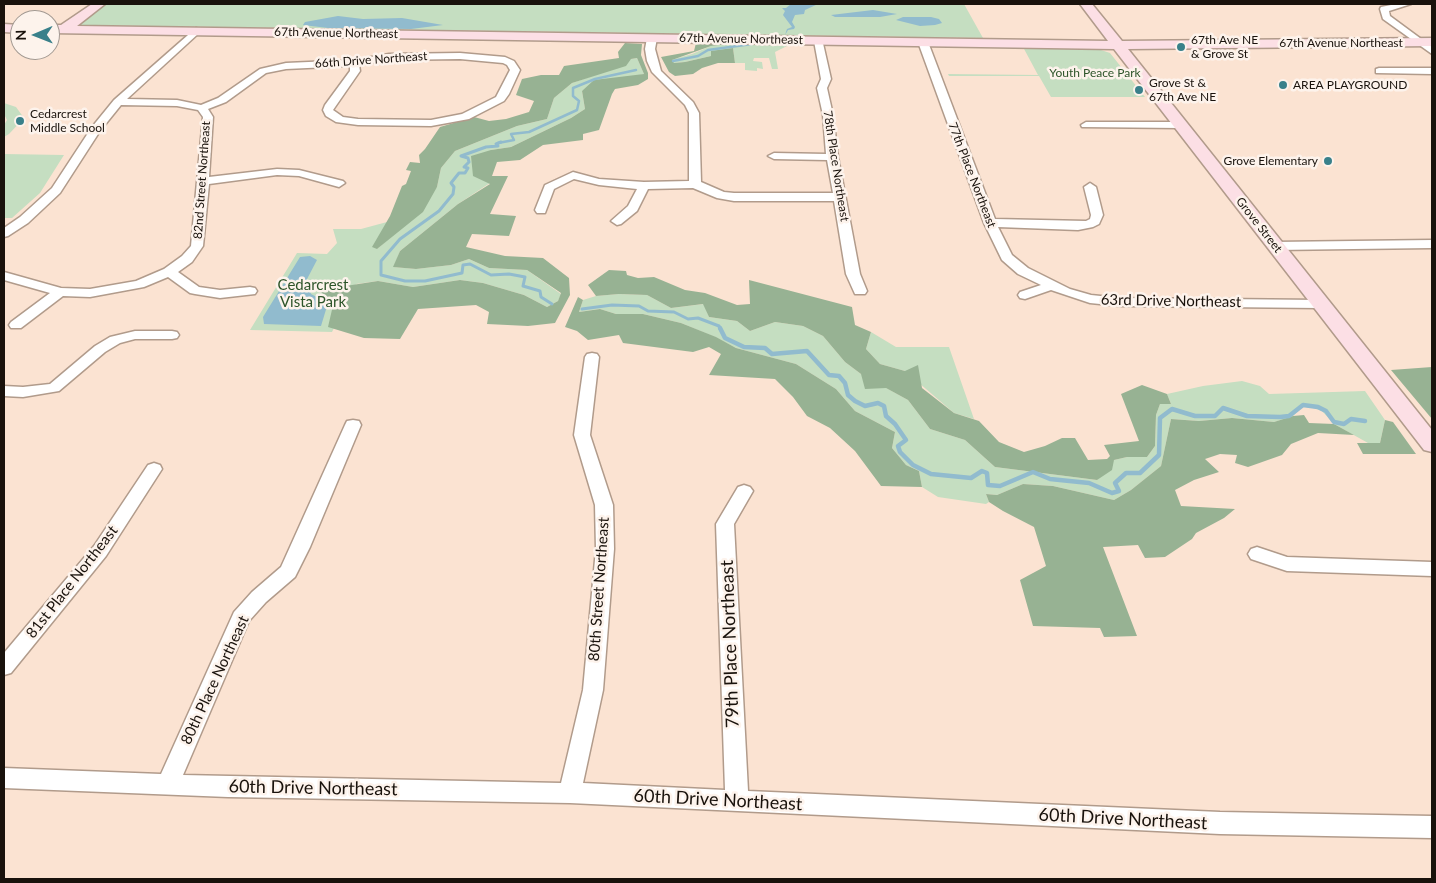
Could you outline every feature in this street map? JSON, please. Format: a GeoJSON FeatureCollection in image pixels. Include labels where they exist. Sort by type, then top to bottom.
{"type":"FeatureCollection","features":[{"type":"Feature","properties":{"kind":"main road"},"geometry":{"type":"LineString","coordinates":[[64,30],[99,4]]}},
{"type":"Feature","properties":{"kind":"main road","name":"Grove Street"},"geometry":{"type":"LineString","coordinates":[[1086,4],[1432,445]]}},
{"type":"Feature","properties":{"kind":"main road","name":"67th Avenue Northeast"},"geometry":{"type":"LineString","coordinates":[[60,30],[196,32],[466,46],[652,38],[1118,45],[1426,42]]}},
{"type":"Feature","properties":{"kind":"street"},"geometry":{"type":"LineString","coordinates":[[1407,4],[1384,9],[1386,18],[1426,42],[1432,51]]}},
{"type":"Feature","properties":{"kind":"street"},"geometry":{"type":"LineString","coordinates":[[4,233],[24,220],[56,190],[96,129],[118,102],[196,32]]}},
{"type":"Feature","properties":{"kind":"street"},"geometry":{"type":"LineString","coordinates":[[652,38],[650,49],[652,61],[658,72],[689,104],[694,112],[695,184]]}},
{"type":"Feature","properties":{"kind":"street","name":"78th Place Northeast"},"geometry":{"type":"LineString","coordinates":[[819,40],[826,79],[822,88],[828,115],[832,157],[853,274],[860,291]]}},
{"type":"Feature","properties":{"kind":"street","name":"77th Place Northeast"},"geometry":{"type":"LineString","coordinates":[[923,42],[990,223],[1007,257],[1023,271],[1051,286]]}},
{"type":"Feature","properties":{"kind":"street","name":"66th Drive Northeast"},"geometry":{"type":"LineString","coordinates":[[202,108],[222,100],[255,76],[268,70],[300,64],[354,62],[466,46],[505,60],[511,63],[515,70],[504,94],[493,103],[465,116],[443,122],[358,122],[334,117],[330,114],[330,105],[355,71],[354,62]]}},
{"type":"Feature","properties":{"kind":"street"},"geometry":{"type":"LineString","coordinates":[[1379,71],[1432,71]]}},
{"type":"Feature","properties":{"kind":"street"},"geometry":{"type":"LineString","coordinates":[[118,102],[177,103],[202,108]]}},
{"type":"Feature","properties":{"kind":"street","name":"82nd Street Northeast"},"geometry":{"type":"LineString","coordinates":[[169,272],[187,259],[197,246],[208,117],[202,108]]}},
{"type":"Feature","properties":{"kind":"street"},"geometry":{"type":"LineString","coordinates":[[1086,124],[1180,125]]}},
{"type":"Feature","properties":{"kind":"street"},"geometry":{"type":"LineString","coordinates":[[774,156],[832,157]]}},
{"type":"Feature","properties":{"kind":"street"},"geometry":{"type":"LineString","coordinates":[[202,181],[277,172],[299,173],[339,183]]}},
{"type":"Feature","properties":{"kind":"street"},"geometry":{"type":"LineString","coordinates":[[540,210],[549,187],[573,175],[599,182],[644,186],[695,184],[720,195],[734,197],[840,197]]}},
{"type":"Feature","properties":{"kind":"street"},"geometry":{"type":"LineString","coordinates":[[617,221],[633,208],[644,186]]}},
{"type":"Feature","properties":{"kind":"street"},"geometry":{"type":"LineString","coordinates":[[990,223],[1078,226],[1089,224],[1095,221],[1096,215],[1090,187]]}},
{"type":"Feature","properties":{"kind":"street"},"geometry":{"type":"LineString","coordinates":[[1275,246],[1432,244]]}},
{"type":"Feature","properties":{"kind":"street"},"geometry":{"type":"LineString","coordinates":[[4,276],[60,292],[90,293],[117,290],[139,284],[169,272],[195,290],[220,294],[250,290]]}},
{"type":"Feature","properties":{"kind":"street"},"geometry":{"type":"LineString","coordinates":[[1025,295],[1051,286]]}},
{"type":"Feature","properties":{"kind":"street","name":"63rd Drive Northeast"},"geometry":{"type":"LineString","coordinates":[[1051,286],[1090,299],[1120,302],[1320,304]]}},
{"type":"Feature","properties":{"kind":"street"},"geometry":{"type":"LineString","coordinates":[[16,325],[60,292]]}},
{"type":"Feature","properties":{"kind":"street"},"geometry":{"type":"LineString","coordinates":[[4,391],[22,392],[54,388],[100,349],[115,340],[135,335],[172,335]]}},
{"type":"Feature","properties":{"kind":"street","name":"80th Street Northeast"},"geometry":{"type":"LineString","coordinates":[[570,793],[593,690],[605,549],[604,505],[582,435],[592,357]]}},
{"type":"Feature","properties":{"kind":"street","name":"80th Place Northeast"},"geometry":{"type":"LineString","coordinates":[[168,784],[241,617],[259,597],[288,572],[301,547],[353,425]]}},
{"type":"Feature","properties":{"kind":"street","name":"81st Place Northeast"},"geometry":{"type":"LineString","coordinates":[[4,667],[100,551],[154,469]]}},
{"type":"Feature","properties":{"kind":"street","name":"79th Place Northeast"},"geometry":{"type":"LineString","coordinates":[[737,802],[725,524],[744,491]]}},
{"type":"Feature","properties":{"kind":"street"},"geometry":{"type":"LineString","coordinates":[[1257,554],[1287,564],[1432,570]]}},
{"type":"Feature","properties":{"kind":"street","name":"60th Drive Northeast"},"geometry":{"type":"LineString","coordinates":[[4,778],[168,784],[570,793],[1220,823],[1432,827]]}},
{"type":"Feature","properties":{"kind":"green space"},"geometry":{"type":"Polygon","coordinates":[[[106,4],[964,4],[983,38],[78,25],[106,4]]]}},
{"type":"Feature","properties":{"kind":"green space"},"geometry":{"type":"Polygon","coordinates":[[[625,43],[642,44],[641,55],[648,73],[648,79],[638,85],[615,89],[599,130],[583,134],[583,140],[543,145],[520,160],[497,162],[492,176],[508,176],[490,214],[516,216],[509,236],[472,234],[466,247],[505,256],[543,258],[569,278],[570,295],[555,323],[528,326],[487,324],[489,312],[476,305],[418,309],[400,339],[364,338],[328,327],[334,301],[311,286],[313,281],[339,287],[378,281],[413,287],[460,280],[483,283],[524,295],[547,307],[558,301],[561,293],[527,270],[489,268],[469,259],[451,265],[416,269],[393,267],[400,251],[458,204],[490,184],[473,176],[471,156],[511,147],[571,118],[585,109],[582,91],[594,80],[644,74],[637,58],[631,59],[626,66],[572,83],[554,98],[547,119],[517,126],[455,151],[441,168],[437,187],[423,212],[377,249],[372,247],[390,216],[402,186],[406,184],[411,171],[406,170],[410,162],[420,163],[419,155],[440,127],[474,117],[489,121],[506,119],[529,112],[534,101],[516,95],[522,79],[541,75],[559,75],[564,66],[619,58],[618,52],[625,43]]]}},
{"type":"Feature","properties":{"kind":"green space"},"geometry":{"type":"Polygon","coordinates":[[[696,43],[735,43],[711,46],[672,60],[674,63],[711,56],[711,51],[733,48],[735,63],[718,63],[702,68],[693,74],[675,76],[669,72],[661,57],[694,51],[696,43]]]}},
{"type":"Feature","properties":{"kind":"green space"},"geometry":{"type":"Polygon","coordinates":[[[735,43],[789,45],[775,52],[778,69],[772,69],[769,58],[754,58],[753,61],[762,62],[763,69],[757,68],[757,71],[745,70],[745,63],[735,63],[733,48],[711,56],[685,62],[674,63],[671,60],[711,46],[735,43]]]}},
{"type":"Feature","properties":{"kind":"green space","name":"Youth Peace Park"},"geometry":{"type":"Polygon","coordinates":[[[1023,47],[1095,48],[1110,53],[1145,97],[1051,97],[1039,76],[949,76],[948,74],[1038,75],[1023,47]]]}},
{"type":"Feature","properties":{"kind":"green space","name":"Cedarcrest Vista Park"},"geometry":{"type":"Polygon","coordinates":[[[637,58],[644,74],[582,91],[585,109],[571,118],[511,147],[491,150],[490,183],[458,204],[400,251],[394,267],[416,269],[451,265],[469,259],[489,268],[527,270],[561,294],[558,301],[547,307],[524,295],[483,283],[460,280],[413,287],[378,281],[356,284],[332,332],[250,330],[297,253],[327,254],[337,243],[333,229],[361,229],[387,222],[377,249],[394,234],[437,187],[441,168],[455,151],[517,126],[547,119],[554,98],[572,83],[637,58]]]}},
{"type":"Feature","properties":{"kind":"green space"},"geometry":{"type":"Polygon","coordinates":[[[4,103],[16,107],[24,118],[4,137],[4,125],[7,120],[4,114],[4,103]]]}},
{"type":"Feature","properties":{"kind":"green space"},"geometry":{"type":"Polygon","coordinates":[[[4,154],[64,155],[40,193],[12,218],[4,218],[4,154]]]}},
{"type":"Feature","properties":{"kind":"green space"},"geometry":{"type":"Polygon","coordinates":[[[609,270],[626,271],[627,275],[638,278],[654,277],[685,290],[705,293],[737,305],[750,304],[749,280],[852,307],[855,325],[871,332],[866,349],[880,364],[905,371],[918,365],[922,388],[954,413],[979,421],[999,442],[1024,452],[1045,446],[1062,438],[1075,438],[1088,460],[1107,459],[1110,456],[1104,445],[1139,441],[1121,394],[1142,385],[1167,394],[1171,404],[1160,404],[1156,415],[1155,446],[1147,457],[1127,457],[1114,460],[1112,470],[1097,480],[995,467],[965,440],[930,429],[908,400],[886,388],[865,389],[861,374],[845,362],[823,336],[803,326],[775,322],[750,331],[737,321],[709,317],[703,304],[671,308],[647,295],[619,294],[596,296],[588,285],[609,270]]]}},
{"type":"Feature","properties":{"kind":"green space"},"geometry":{"type":"Polygon","coordinates":[[[619,294],[647,295],[671,308],[704,304],[709,317],[737,321],[750,331],[775,322],[803,326],[823,336],[845,362],[861,374],[908,400],[930,429],[965,440],[995,467],[1097,480],[1114,460],[1127,457],[1147,457],[1155,446],[1156,415],[1160,404],[1171,404],[1167,394],[1203,386],[1242,381],[1260,386],[1269,394],[1365,391],[1385,420],[1380,443],[1368,443],[1334,424],[1322,411],[1303,406],[1292,417],[1274,422],[1232,418],[1199,421],[1171,419],[1161,466],[1131,490],[1114,500],[1053,486],[1023,484],[997,495],[986,494],[989,502],[986,504],[938,497],[922,487],[919,471],[906,465],[892,448],[895,432],[855,411],[836,389],[796,364],[736,348],[681,323],[643,314],[616,314],[600,309],[579,312],[583,300],[596,296],[619,294]]]}},
{"type":"Feature","properties":{"kind":"green space"},"geometry":{"type":"Polygon","coordinates":[[[578,297],[583,300],[579,312],[600,309],[616,314],[643,314],[681,323],[716,337],[736,348],[796,364],[836,389],[855,411],[895,432],[892,448],[906,465],[919,471],[922,487],[881,486],[855,451],[830,428],[807,416],[793,397],[775,379],[709,375],[721,354],[709,347],[693,352],[623,343],[619,335],[588,340],[577,331],[565,327],[578,297]]]}},
{"type":"Feature","properties":{"kind":"green space"},"geometry":{"type":"Polygon","coordinates":[[[871,332],[896,347],[949,347],[974,419],[954,413],[905,371],[880,364],[866,349],[871,332]]]}},
{"type":"Feature","properties":{"kind":"green space"},"geometry":{"type":"Polygon","coordinates":[[[1432,367],[1432,419],[1391,370],[1432,367]]]}},
{"type":"Feature","properties":{"kind":"green space"},"geometry":{"type":"Polygon","coordinates":[[[1304,415],[1309,423],[1334,424],[1354,435],[1318,433],[1291,444],[1282,455],[1248,467],[1235,463],[1237,455],[1220,454],[1205,459],[1219,472],[1194,480],[1175,490],[1181,506],[1235,509],[1224,518],[1196,533],[1192,539],[1165,557],[1145,558],[1138,545],[1103,547],[1137,636],[1104,637],[1100,628],[1033,626],[1020,580],[1046,566],[1034,527],[989,502],[986,494],[997,495],[1023,484],[1053,486],[1114,500],[1131,490],[1161,466],[1171,419],[1199,421],[1232,418],[1274,422],[1293,416],[1304,415]]]}},
{"type":"Feature","properties":{"kind":"green space"},"geometry":{"type":"Polygon","coordinates":[[[1385,420],[1393,422],[1416,454],[1363,454],[1357,443],[1380,443],[1385,420]]]}},
{"type":"Feature","properties":{"kind":"water"},"geometry":{"type":"Polygon","coordinates":[[[791,4],[818,4],[805,10],[804,14],[795,15],[792,22],[795,27],[794,29],[788,30],[785,35],[787,29],[792,27],[783,15],[785,11],[782,8],[786,8],[791,4]]]}},
{"type":"Feature","properties":{"kind":"water"},"geometry":{"type":"Polygon","coordinates":[[[873,10],[897,14],[880,17],[835,17],[831,15],[873,10]]]}},
{"type":"Feature","properties":{"kind":"water"},"geometry":{"type":"Polygon","coordinates":[[[338,16],[363,19],[402,18],[443,25],[411,29],[328,28],[303,25],[305,22],[338,16]]]}},
{"type":"Feature","properties":{"kind":"water"},"geometry":{"type":"Polygon","coordinates":[[[903,17],[931,17],[939,19],[942,23],[920,26],[896,20],[903,17]]]}},
{"type":"Feature","properties":{"kind":"water"},"geometry":{"type":"Polygon","coordinates":[[[310,256],[317,260],[306,281],[311,294],[328,303],[321,326],[264,324],[263,317],[300,257],[310,256]]]}},
{"type":"Feature","properties":{"kind":"waterway"},"geometry":{"type":"LineString","coordinates":[[673,61],[698,56],[708,50],[752,44]]}},
{"type":"Feature","properties":{"kind":"waterway"},"geometry":{"type":"LineString","coordinates":[[499,143],[514,140],[511,134],[529,132],[577,110],[579,101],[573,96],[573,88],[595,79],[636,70]]}},
{"type":"Feature","properties":{"kind":"waterway"},"geometry":{"type":"LineString","coordinates":[[499,143],[496,144],[498,146],[486,147],[461,156],[468,158],[469,162],[464,167],[468,168],[465,173],[459,173],[451,183],[454,187],[453,194],[439,211],[400,239],[381,261],[381,275],[405,281],[425,281],[462,273],[463,265],[470,264],[491,275],[509,274],[525,277],[523,286],[540,291],[541,297],[552,304]]}},
{"type":"Feature","properties":{"kind":"waterway"},"geometry":{"type":"LineString","coordinates":[[582,309],[612,305],[639,306],[648,311],[674,312],[688,319],[698,318],[719,326],[720,329]]}},
{"type":"Feature","properties":{"kind":"waterway"},"geometry":{"type":"LineString","coordinates":[[720,328],[725,338],[744,347],[765,348],[772,354],[807,351],[829,375],[839,376],[845,383],[848,395],[855,401],[865,406],[878,403],[884,406],[886,416],[895,424],[906,440],[898,446],[900,452],[913,465],[931,474],[971,478],[982,471],[987,473],[988,485],[1000,486],[1033,472],[1050,479],[1089,483],[1112,493],[1119,491],[1115,483],[1126,473],[1140,473],[1159,455],[1160,418],[1172,409],[1195,416],[1215,416],[1223,408],[1247,416],[1280,417],[1289,416],[1303,405],[1318,407],[1326,411],[1334,422],[1344,424],[1351,419],[1365,421]]}},
{"type":"Feature","properties":{"kind":"place","name":"67th Ave NE & Grove St"},"geometry":{"type":"Point","coordinates":[1181,47]}},
{"type":"Feature","properties":{"kind":"place","name":"AREA PLAYGROUND"},"geometry":{"type":"Point","coordinates":[1283,85]}},
{"type":"Feature","properties":{"kind":"place","name":"Grove St & 67th Ave NE"},"geometry":{"type":"Point","coordinates":[1139,90]}},
{"type":"Feature","properties":{"kind":"place","name":"Cedarcrest Middle School"},"geometry":{"type":"Point","coordinates":[20,121]}},
{"type":"Feature","properties":{"kind":"place","name":"Grove Elementary"},"geometry":{"type":"Point","coordinates":[1328,161]}}]}
